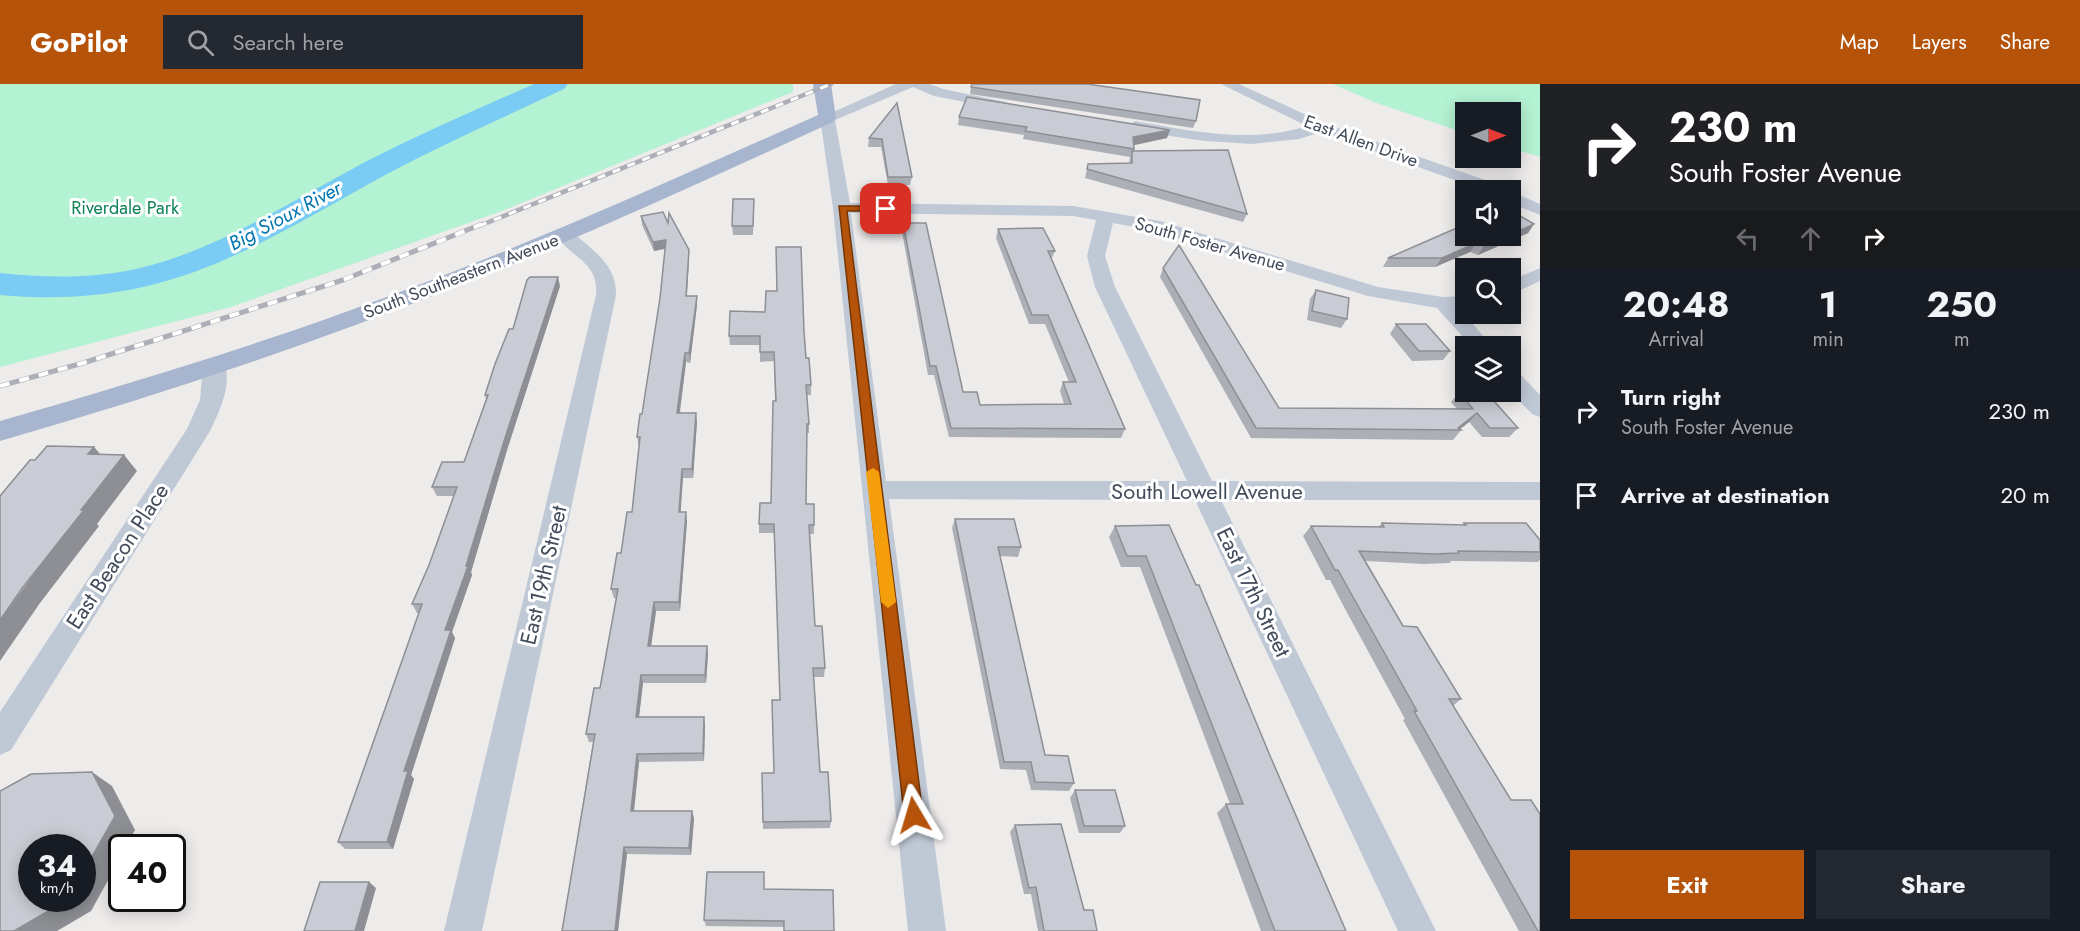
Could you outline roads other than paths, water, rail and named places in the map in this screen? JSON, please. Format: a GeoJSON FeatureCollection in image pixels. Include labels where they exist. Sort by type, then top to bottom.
{"type":"FeatureCollection","features":[{"type":"Feature","properties":{"kind":"main road"},"geometry":{"type":"LineString","coordinates":[[822,84],[827,118]]}},
{"type":"Feature","properties":{"kind":"main road","name":"South Southeastern Avenue"},"geometry":{"type":"LineString","coordinates":[[0,431],[214,366],[331,326],[565,235],[827,118]]}},
{"type":"Feature","properties":{"kind":"street","name":"South Southeastern Avenue"},"geometry":{"type":"LineString","coordinates":[[827,118],[908,84]]}},
{"type":"Feature","properties":{"kind":"street"},"geometry":{"type":"LineString","coordinates":[[918,84],[939,93],[1017,108]]}},
{"type":"Feature","properties":{"kind":"street","name":"East Allen Drive"},"geometry":{"type":"LineString","coordinates":[[1228,84],[1321,127],[1468,180]]}},
{"type":"Feature","properties":{"kind":"street"},"geometry":{"type":"LineString","coordinates":[[827,118],[842,208],[927,931]]}},
{"type":"Feature","properties":{"kind":"street"},"geometry":{"type":"LineString","coordinates":[[1122,124],[1203,137],[1241,140],[1276,138],[1306,133],[1321,127]]}},
{"type":"Feature","properties":{"kind":"street"},"geometry":{"type":"LineString","coordinates":[[1521,201],[1540,210]]}},
{"type":"Feature","properties":{"kind":"street","name":"South Foster Avenue"},"geometry":{"type":"LineString","coordinates":[[842,208],[1041,210],[1106,217],[1154,225],[1375,292],[1443,303],[1455,302]]}},
{"type":"Feature","properties":{"kind":"street","name":"East 17th Street"},"geometry":{"type":"LineString","coordinates":[[1106,217],[1096,256],[1105,287],[1206,491],[1417,931]]}},
{"type":"Feature","properties":{"kind":"street","name":"East 19th Street"},"geometry":{"type":"LineString","coordinates":[[463,931],[606,296],[607,280],[599,267],[565,235]]}},
{"type":"Feature","properties":{"kind":"street"},"geometry":{"type":"LineString","coordinates":[[1521,283],[1540,274]]}},
{"type":"Feature","properties":{"kind":"street"},"geometry":{"type":"LineString","coordinates":[[1443,303],[1473,336]]}},
{"type":"Feature","properties":{"kind":"street","name":"East Beacon Place"},"geometry":{"type":"LineString","coordinates":[[0,740],[198,431],[211,408],[217,386],[214,366]]}},
{"type":"Feature","properties":{"kind":"street"},"geometry":{"type":"LineString","coordinates":[[1521,389],[1540,409]]}},
{"type":"Feature","properties":{"kind":"street","name":"South Lowell Avenue"},"geometry":{"type":"LineString","coordinates":[[875,490],[1540,491]]}},
{"type":"Feature","properties":{"kind":"waterway","name":"Big Sioux River"},"geometry":{"type":"LineString","coordinates":[[0,284],[40,287],[102,285],[143,278],[194,262],[256,234],[424,144],[555,84]]}},
{"type":"Feature","properties":{"kind":"railway"},"geometry":{"type":"LineString","coordinates":[[479,226],[831,84]]}},
{"type":"Feature","properties":{"kind":"railway"},"geometry":{"type":"LineString","coordinates":[[0,386],[83,363],[343,280],[482,224]]}},
{"type":"Feature","properties":{"kind":"park label","name":"Riverdale Park"},"geometry":{"type":"Point","coordinates":[125,208]}}]}
